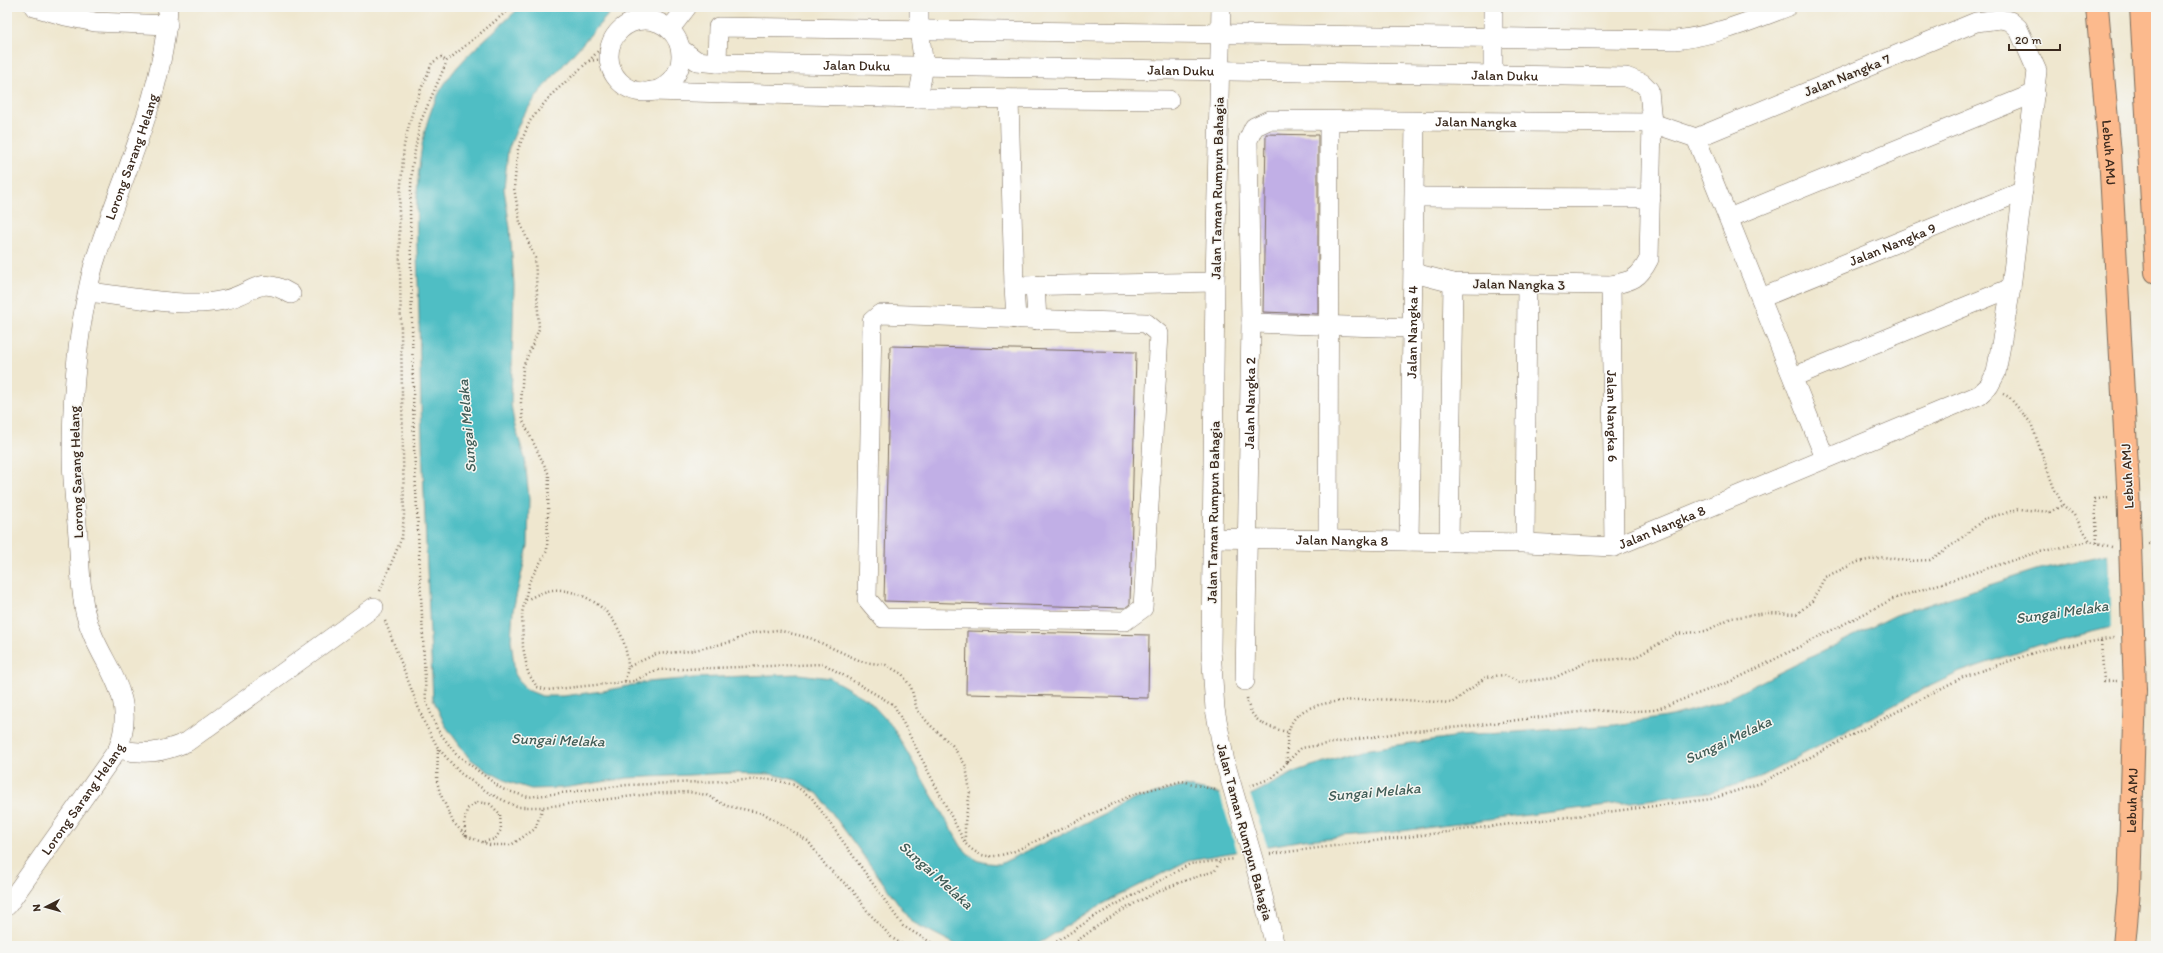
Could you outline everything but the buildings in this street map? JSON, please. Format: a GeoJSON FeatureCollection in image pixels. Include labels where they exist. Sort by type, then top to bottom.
{"type":"FeatureCollection","features":[{"type":"Feature","properties":{"kind":"highway","name":"Lebuh AMJ"},"geometry":{"type":"LineString","coordinates":[[2097,7],[2110,154],[2128,486],[2126,686],[2129,890],[2124,946]]}},
{"type":"Feature","properties":{"kind":"highway"},"geometry":{"type":"LineString","coordinates":[[2142,11],[2156,272]]}},
{"type":"Feature","properties":{"kind":"highway"},"geometry":{"type":"LineString","coordinates":[[2109,946],[2129,890]]}},
{"type":"Feature","properties":{"kind":"street"},"geometry":{"type":"LineString","coordinates":[[34,7],[65,16],[95,22],[168,16]]}},
{"type":"Feature","properties":{"kind":"street"},"geometry":{"type":"LineString","coordinates":[[670,29],[687,7]]}},
{"type":"Feature","properties":{"kind":"street"},"geometry":{"type":"LineString","coordinates":[[918,98],[924,66],[919,30],[919,7]]}},
{"type":"Feature","properties":{"kind":"street","name":"Jalan Taman Rumpun Bahagia"},"geometry":{"type":"LineString","coordinates":[[1221,7],[1215,282],[1211,650],[1215,709],[1225,762],[1258,876],[1275,946]]}},
{"type":"Feature","properties":{"kind":"street"},"geometry":{"type":"LineString","coordinates":[[1493,7],[1493,75]]}},
{"type":"Feature","properties":{"kind":"street"},"geometry":{"type":"LineString","coordinates":[[718,63],[718,27],[1675,40],[1699,37],[1724,31],[1787,7]]}},
{"type":"Feature","properties":{"kind":"street","name":"Lorong Sarang Helang"},"geometry":{"type":"LineString","coordinates":[[7,906],[118,749],[124,733],[125,713],[123,697],[93,637],[85,612],[81,584],[72,458],[73,403],[78,347],[94,262],[147,113],[163,55],[168,16]]}},
{"type":"Feature","properties":{"kind":"street","name":"Jalan Nangka 7"},"geometry":{"type":"LineString","coordinates":[[1696,138],[1976,22],[2000,18],[2010,21],[2018,28],[2037,71],[2035,93]]}},
{"type":"Feature","properties":{"kind":"street"},"geometry":{"type":"LineString","coordinates":[[651,91],[662,89],[678,72],[681,60],[680,49],[677,38],[670,29],[660,23],[648,20],[636,21],[625,26],[616,35],[611,46],[610,58],[613,70],[620,81],[628,88],[639,91],[918,98],[1169,100]]}},
{"type":"Feature","properties":{"kind":"street","name":"Jalan Duku"},"geometry":{"type":"LineString","coordinates":[[680,49],[697,61],[718,63],[1626,77],[1642,83],[1648,90],[1652,123]]}},
{"type":"Feature","properties":{"kind":"street"},"geometry":{"type":"LineString","coordinates":[[1729,218],[2035,93],[2011,288],[1996,373],[1989,386]]}},
{"type":"Feature","properties":{"kind":"street"},"geometry":{"type":"LineString","coordinates":[[1009,99],[1016,319]]}},
{"type":"Feature","properties":{"kind":"street","name":"Jalan Nangka"},"geometry":{"type":"LineString","coordinates":[[1254,126],[1269,120],[1652,123],[1696,138]]}},
{"type":"Feature","properties":{"kind":"street"},"geometry":{"type":"LineString","coordinates":[[1328,540],[1329,121]]}},
{"type":"Feature","properties":{"kind":"street","name":"Jalan Nangka 4"},"geometry":{"type":"LineString","coordinates":[[1409,541],[1415,122]]}},
{"type":"Feature","properties":{"kind":"street"},"geometry":{"type":"LineString","coordinates":[[1619,283],[1641,274],[1649,259],[1652,123]]}},
{"type":"Feature","properties":{"kind":"street","name":"Jalan Nangka 2"},"geometry":{"type":"LineString","coordinates":[[1245,682],[1251,323],[1248,140],[1254,126]]}},
{"type":"Feature","properties":{"kind":"street"},"geometry":{"type":"LineString","coordinates":[[1696,138],[1826,458]]}},
{"type":"Feature","properties":{"kind":"street","name":"Jalan Nangka 9"},"geometry":{"type":"LineString","coordinates":[[1761,298],[2023,191]]}},
{"type":"Feature","properties":{"kind":"street"},"geometry":{"type":"LineString","coordinates":[[1415,197],[1651,198]]}},
{"type":"Feature","properties":{"kind":"street","name":"Jalan Nangka 3"},"geometry":{"type":"LineString","coordinates":[[1414,273],[1453,283],[1619,283]]}},
{"type":"Feature","properties":{"kind":"street"},"geometry":{"type":"LineString","coordinates":[[1014,286],[1215,282]]}},
{"type":"Feature","properties":{"kind":"street"},"geometry":{"type":"LineString","coordinates":[[1449,542],[1453,283]]}},
{"type":"Feature","properties":{"kind":"street","name":"Jalan Nangka 6"},"geometry":{"type":"LineString","coordinates":[[1614,547],[1619,283]]}},
{"type":"Feature","properties":{"kind":"street"},"geometry":{"type":"LineString","coordinates":[[88,292],[186,303],[225,300],[252,288],[266,284],[279,287],[291,294]]}},
{"type":"Feature","properties":{"kind":"street"},"geometry":{"type":"LineString","coordinates":[[1525,543],[1527,284]]}},
{"type":"Feature","properties":{"kind":"street"},"geometry":{"type":"LineString","coordinates":[[1035,285],[1037,320]]}},
{"type":"Feature","properties":{"kind":"street"},"geometry":{"type":"LineString","coordinates":[[1793,377],[2011,288]]}},
{"type":"Feature","properties":{"kind":"street"},"geometry":{"type":"LineString","coordinates":[[880,314],[1016,319],[1146,323],[1160,334],[1143,608],[1125,621],[883,618],[867,599],[872,321],[880,314]]}},
{"type":"Feature","properties":{"kind":"street"},"geometry":{"type":"LineString","coordinates":[[1251,323],[1413,328]]}},
{"type":"Feature","properties":{"kind":"street","name":"Jalan Nangka 8"},"geometry":{"type":"LineString","coordinates":[[1212,538],[1525,543],[1614,547],[1979,395],[1989,386]]}},
{"type":"Feature","properties":{"kind":"street"},"geometry":{"type":"LineString","coordinates":[[118,749],[134,753],[149,753],[168,750],[187,742],[374,606]]}},
{"type":"Feature","properties":{"kind":"path"},"geometry":{"type":"LineString","coordinates":[[512,7],[447,61],[420,123],[412,167],[410,209],[414,448],[426,701],[437,729],[456,754],[502,789],[528,797],[627,785],[771,779],[794,785],[812,798],[902,926],[937,946]]}},
{"type":"Feature","properties":{"kind":"path"},"geometry":{"type":"LineString","coordinates":[[638,7],[589,61],[551,95],[530,121],[518,149],[514,188],[520,222],[535,258],[539,329],[523,367],[521,404],[523,422],[549,475],[547,551],[529,582],[522,614],[523,647],[528,673],[537,687],[548,690],[634,681],[656,670],[824,664],[894,705],[965,843],[974,853],[982,856],[998,856],[1015,851],[1134,794],[1182,781],[1215,790]]}},
{"type":"Feature","properties":{"kind":"path"},"geometry":{"type":"LineString","coordinates":[[447,61],[441,57],[432,63],[414,106],[404,146],[399,211],[404,515],[402,537],[374,606],[388,625],[424,722],[438,748],[460,774],[489,794],[517,807],[543,807],[650,794],[689,792],[706,795],[727,806],[763,813],[808,841],[826,866],[853,891],[868,912],[892,938],[905,946]]}},
{"type":"Feature","properties":{"kind":"path"},"geometry":{"type":"LineString","coordinates":[[589,61],[610,58]]}},
{"type":"Feature","properties":{"kind":"path"},"geometry":{"type":"LineString","coordinates":[[1989,386],[2009,397],[2031,423],[2054,488],[2063,506],[2074,515],[2090,541]]}},
{"type":"Feature","properties":{"kind":"path"},"geometry":{"type":"LineString","coordinates":[[2097,543],[2095,499],[2110,498]]}},
{"type":"Feature","properties":{"kind":"path"},"geometry":{"type":"LineString","coordinates":[[1287,762],[1288,732],[1298,714],[1318,704],[1389,699],[1452,703],[1486,677],[1504,675],[1519,682],[1554,678],[1589,661],[1634,658],[1676,634],[1706,631],[1731,618],[1767,614],[1797,614],[1812,601],[1825,578],[1858,562],[1884,557],[1907,561],[1930,560],[1958,541],[1984,519],[2019,509],[2050,512],[2063,506]]}},
{"type":"Feature","properties":{"kind":"path"},"geometry":{"type":"LineString","coordinates":[[1245,788],[1272,778],[1301,748],[1404,732],[1471,726],[1595,710],[1618,712],[1655,710],[1734,680],[1893,599],[2035,553],[2090,541],[2113,547]]}},
{"type":"Feature","properties":{"kind":"path"},"geometry":{"type":"LineString","coordinates":[[525,600],[540,593],[560,590],[587,598],[603,609],[619,626],[627,649],[628,667],[625,682]]}},
{"type":"Feature","properties":{"kind":"path"},"geometry":{"type":"LineString","coordinates":[[628,667],[656,654],[690,651],[731,642],[752,633],[777,630],[810,638],[863,662],[886,664],[902,674],[911,687],[917,710],[930,726],[952,745],[966,766],[970,792],[965,822],[965,843]]}},
{"type":"Feature","properties":{"kind":"path"},"geometry":{"type":"LineString","coordinates":[[1275,853],[1711,799],[1760,783],[1962,677],[2042,650],[2120,638]]}},
{"type":"Feature","properties":{"kind":"path"},"geometry":{"type":"LineString","coordinates":[[2102,640],[2104,681],[2126,686]]}},
{"type":"Feature","properties":{"kind":"path"},"geometry":{"type":"LineString","coordinates":[[1245,682],[1248,708],[1264,726],[1288,732]]}},
{"type":"Feature","properties":{"kind":"path"},"geometry":{"type":"LineString","coordinates":[[438,748],[437,781],[440,793],[453,822],[466,836],[490,845],[511,844],[535,829],[543,807]]}},
{"type":"Feature","properties":{"kind":"path"},"geometry":{"type":"LineString","coordinates":[[466,836],[464,823],[467,809],[477,802],[490,804],[500,814],[501,830],[494,838],[483,842]]}},
{"type":"Feature","properties":{"kind":"path"},"geometry":{"type":"LineString","coordinates":[[1050,946],[1098,915],[1190,864],[1239,858]]}},
{"type":"Feature","properties":{"kind":"path"},"geometry":{"type":"LineString","coordinates":[[1071,946],[1132,904],[1184,880],[1215,871],[1220,861]]}},
{"type":"Feature","properties":{"kind":"water","name":"Sungai Melaka"},"geometry":{"type":"Polygon","coordinates":[[[520,7],[615,7],[542,89],[522,117],[508,150],[504,189],[510,228],[514,285],[511,404],[514,423],[525,459],[529,499],[528,546],[513,610],[511,640],[515,674],[525,689],[542,696],[563,696],[603,691],[648,682],[694,678],[799,674],[830,678],[868,700],[892,726],[961,846],[970,855],[982,862],[1000,864],[1135,799],[1185,786],[1243,799],[1299,770],[1363,750],[1460,736],[1615,725],[1672,716],[1718,703],[1896,615],[2036,570],[2108,554],[2112,627],[2039,645],[1960,672],[1922,690],[1757,779],[1710,792],[1378,834],[1303,840],[1189,860],[1093,909],[1043,941],[1031,946],[959,946],[912,922],[818,794],[796,780],[771,774],[731,773],[627,778],[563,788],[531,789],[509,782],[487,771],[469,758],[445,725],[433,699],[426,555],[417,262],[417,202],[422,144],[429,118],[438,95],[455,70],[465,59],[520,7]]]}},
{"type":"Feature","properties":{"kind":"pier"},"geometry":{"type":"Polygon","coordinates":[[[2156,549],[2156,628],[2111,629],[2108,552],[2156,549]]]}},
{"type":"Feature","properties":{"kind":"pier"},"geometry":{"type":"Polygon","coordinates":[[[1219,791],[1243,797],[1250,794],[1268,849],[1238,854],[1219,791]]]}}]}
